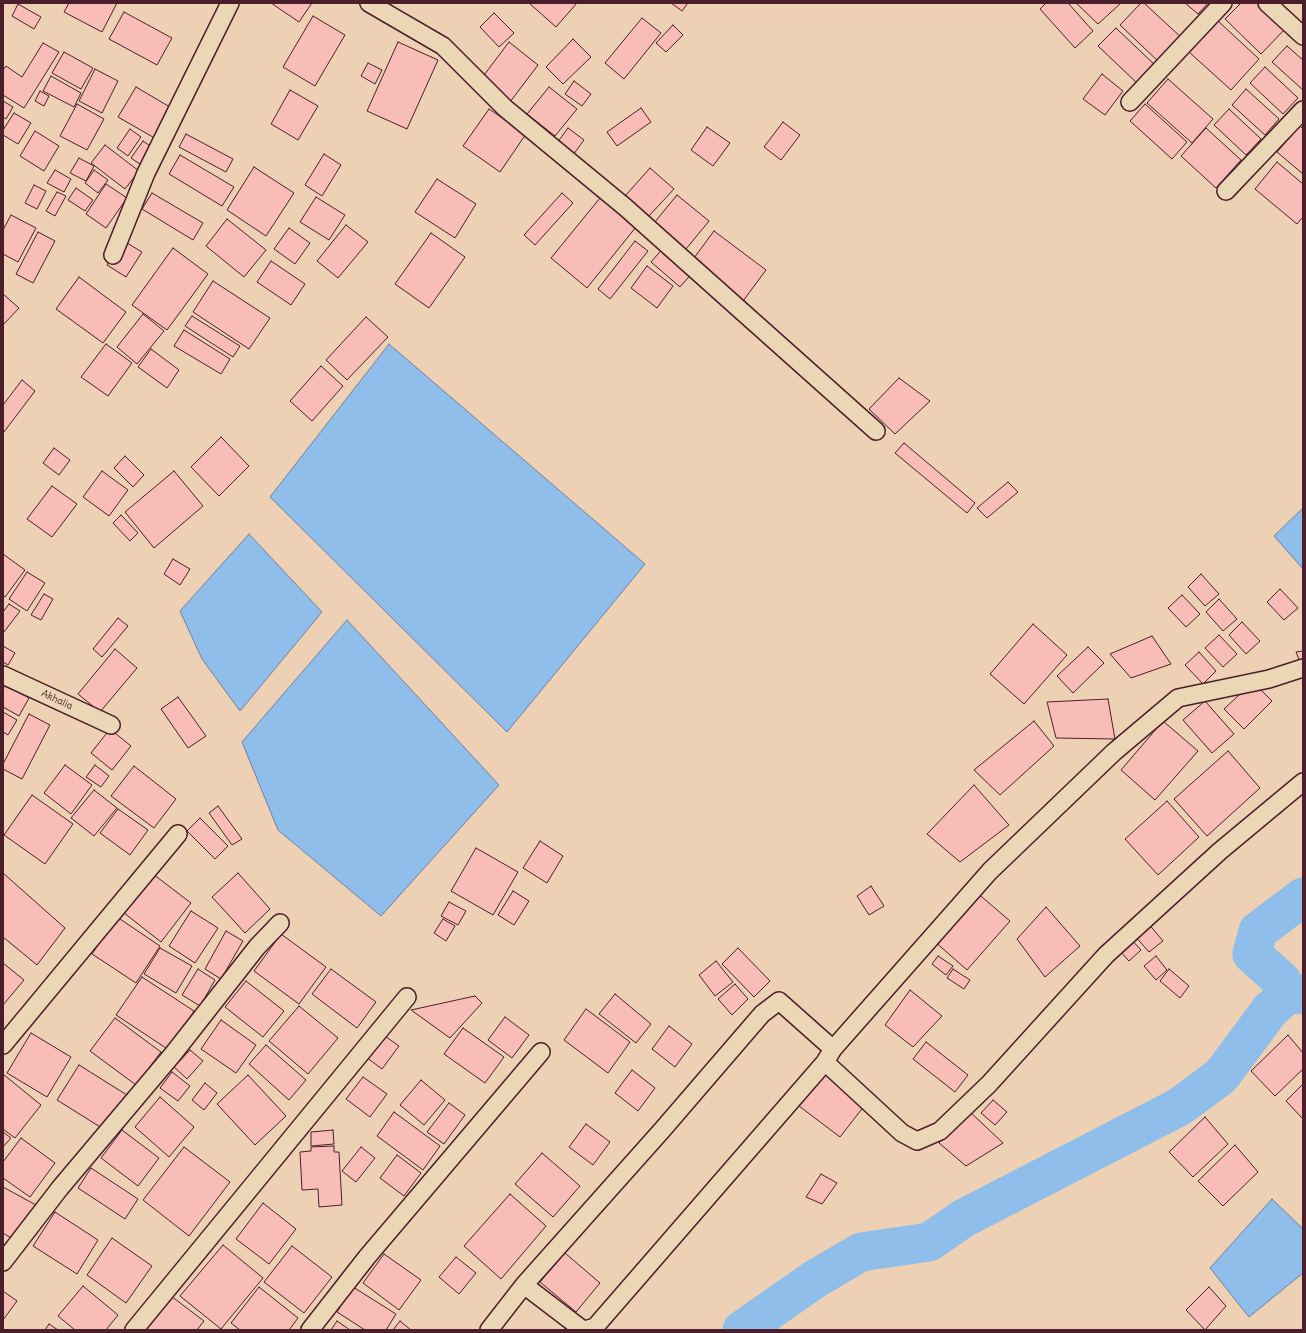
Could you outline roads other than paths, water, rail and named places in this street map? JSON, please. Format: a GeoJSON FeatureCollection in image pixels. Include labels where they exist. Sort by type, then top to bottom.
{"type":"FeatureCollection","features":[{"type":"Feature","properties":{"kind":"street"},"geometry":{"type":"LineString","coordinates":[[113,255],[146,173],[230,3]]}},
{"type":"Feature","properties":{"kind":"street"},"geometry":{"type":"LineString","coordinates":[[369,3],[443,46],[505,108],[625,207],[876,431]]}},
{"type":"Feature","properties":{"kind":"street"},"geometry":{"type":"LineString","coordinates":[[1130,102],[1223,3]]}},
{"type":"Feature","properties":{"kind":"street"},"geometry":{"type":"LineString","coordinates":[[1267,3],[1303,36]]}},
{"type":"Feature","properties":{"kind":"street"},"geometry":{"type":"LineString","coordinates":[[1226,191],[1303,110]]}},
{"type":"Feature","properties":{"kind":"street"},"geometry":{"type":"LineString","coordinates":[[524,1285],[584,1330],[595,1326],[990,871],[1114,752],[1178,698],[1269,679],[1303,668]]}},
{"type":"Feature","properties":{"kind":"street","name":"Akhalia"},"geometry":{"type":"LineString","coordinates":[[3,675],[110,725]]}},
{"type":"Feature","properties":{"kind":"street"},"geometry":{"type":"LineString","coordinates":[[489,1330],[524,1285],[663,1129],[762,1014],[779,1001],[902,1133],[917,1141],[940,1131],[989,1084],[1106,955],[1220,851],[1303,782]]}},
{"type":"Feature","properties":{"kind":"street"},"geometry":{"type":"LineString","coordinates":[[3,1045],[178,834]]}},
{"type":"Feature","properties":{"kind":"street"},"geometry":{"type":"LineString","coordinates":[[3,1262],[60,1188],[173,1054],[256,947],[280,923]]}},
{"type":"Feature","properties":{"kind":"street"},"geometry":{"type":"LineString","coordinates":[[134,1330],[407,997]]}},
{"type":"Feature","properties":{"kind":"street"},"geometry":{"type":"LineString","coordinates":[[310,1330],[368,1257],[541,1052]]}},
{"type":"Feature","properties":{"kind":"water"},"geometry":{"type":"Polygon","coordinates":[[[389,344],[645,564],[507,732],[270,497],[389,344]]]}},
{"type":"Feature","properties":{"kind":"water"},"geometry":{"type":"Polygon","coordinates":[[[1303,508],[1303,569],[1274,536],[1303,508]]]}},
{"type":"Feature","properties":{"kind":"water"},"geometry":{"type":"Polygon","coordinates":[[[249,534],[322,612],[240,711],[202,659],[180,611],[249,534]]]}},
{"type":"Feature","properties":{"kind":"water"},"geometry":{"type":"Polygon","coordinates":[[[347,620],[499,785],[381,916],[278,830],[242,742],[347,620]]]}},
{"type":"Feature","properties":{"kind":"water"},"geometry":{"type":"Polygon","coordinates":[[[1272,1199],[1303,1229],[1303,1273],[1249,1317],[1210,1268],[1272,1199]]]}},
{"type":"Feature","properties":{"kind":"waterway"},"geometry":{"type":"LineString","coordinates":[[1287,995],[1282,981],[1252,954],[1258,931],[1303,897]]}},
{"type":"Feature","properties":{"kind":"waterway"},"geometry":{"type":"LineString","coordinates":[[742,1330],[815,1279],[861,1252],[929,1242],[964,1218],[1179,1107],[1221,1076],[1270,1010],[1287,995],[1303,994]]}}]}
